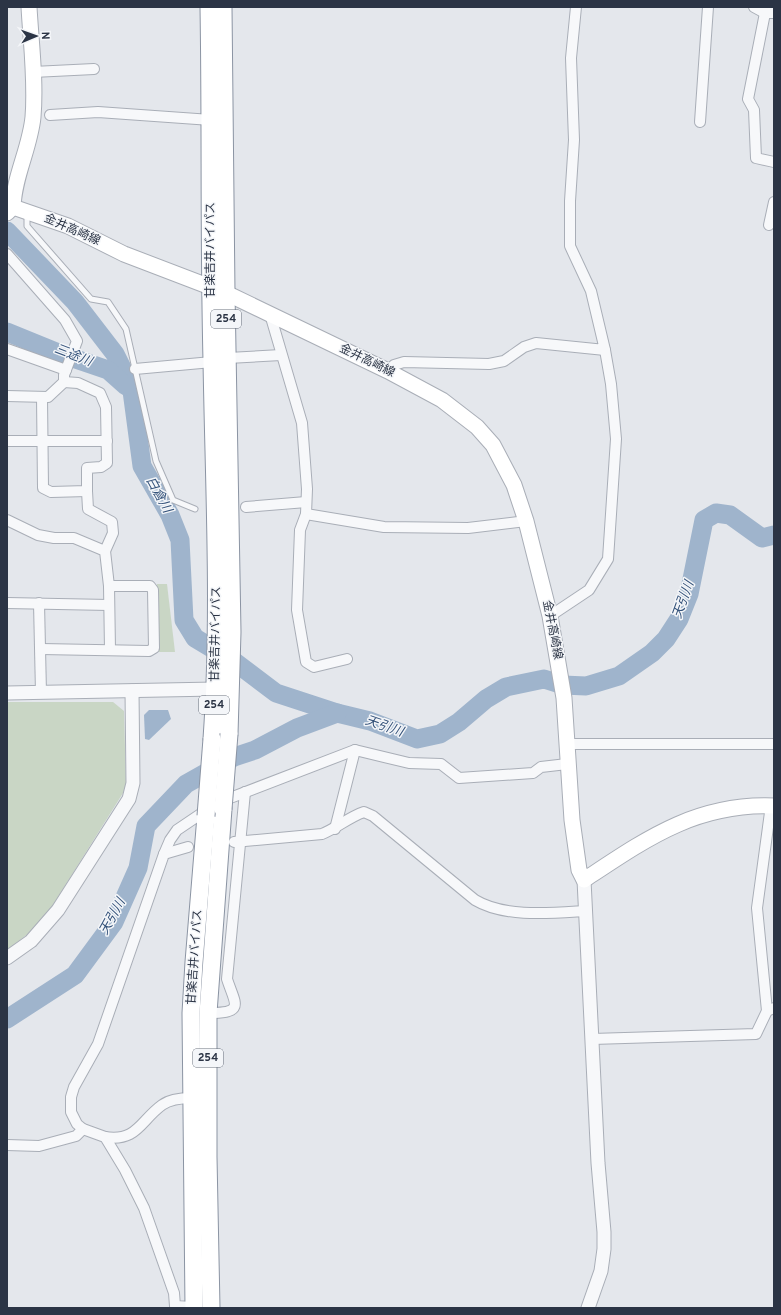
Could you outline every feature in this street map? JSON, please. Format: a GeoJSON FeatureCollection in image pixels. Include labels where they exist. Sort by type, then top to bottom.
{"type":"FeatureCollection","features":[{"type":"Feature","properties":{"kind":"highway","name":"甘楽吉井バイパス"},"geometry":{"type":"LineString","coordinates":[[209,7],[211,120],[220,360],[225,630],[223,673],[229,734],[208,1013],[208,1157],[211,1308]]}},
{"type":"Feature","properties":{"kind":"highway","name":"甘楽吉井バイパス"},"geometry":{"type":"LineString","coordinates":[[218,290],[223,7]]}},
{"type":"Feature","properties":{"kind":"highway","name":"甘楽吉井バイパス"},"geometry":{"type":"LineString","coordinates":[[194,1308],[191,1013],[193,969],[215,689],[223,673]]}},
{"type":"Feature","properties":{"kind":"main road"},"geometry":{"type":"LineString","coordinates":[[16,211],[14,192],[33,117],[33,72],[29,7]]}},
{"type":"Feature","properties":{"kind":"main road","name":"金井高崎線"},"geometry":{"type":"LineString","coordinates":[[16,211],[41,216],[68,226],[124,254],[218,290],[270,314],[388,371],[442,400],[478,426],[493,445],[502,461],[514,485],[526,521],[550,616],[564,698],[566,744]]}},
{"type":"Feature","properties":{"kind":"main road"},"geometry":{"type":"LineString","coordinates":[[566,744],[572,820],[579,870],[584,880],[633,848],[690,819],[720,809],[737,806],[772,805]]}},
{"type":"Feature","properties":{"kind":"street"},"geometry":{"type":"LineString","coordinates":[[550,616],[589,590],[608,559],[616,439],[611,384],[592,291],[570,246],[570,201],[574,140],[572,58],[576,7]]}},
{"type":"Feature","properties":{"kind":"street"},"geometry":{"type":"LineString","coordinates":[[700,122],[708,7]]}},
{"type":"Feature","properties":{"kind":"street"},"geometry":{"type":"LineString","coordinates":[[754,7],[770,13],[748,100],[754,110],[756,158],[774,162]]}},
{"type":"Feature","properties":{"kind":"street"},"geometry":{"type":"LineString","coordinates":[[33,72],[94,69]]}},
{"type":"Feature","properties":{"kind":"street"},"geometry":{"type":"LineString","coordinates":[[50,115],[98,112],[211,120]]}},
{"type":"Feature","properties":{"kind":"street"},"geometry":{"type":"LineString","coordinates":[[769,224],[774,202]]}},
{"type":"Feature","properties":{"kind":"street"},"geometry":{"type":"LineString","coordinates":[[7,254],[65,320],[77,341],[64,375],[64,382],[48,397],[7,396]]}},
{"type":"Feature","properties":{"kind":"street"},"geometry":{"type":"LineString","coordinates":[[270,314],[302,423],[306,514],[300,530],[298,610],[306,662],[314,667],[346,659]]}},
{"type":"Feature","properties":{"kind":"street"},"geometry":{"type":"LineString","coordinates":[[388,371],[394,365],[404,362],[489,364],[504,360],[524,346],[536,343],[605,350]]}},
{"type":"Feature","properties":{"kind":"street"},"geometry":{"type":"LineString","coordinates":[[7,349],[67,366]]}},
{"type":"Feature","properties":{"kind":"street"},"geometry":{"type":"LineString","coordinates":[[135,369],[281,355]]}},
{"type":"Feature","properties":{"kind":"street"},"geometry":{"type":"LineString","coordinates":[[64,382],[78,383],[100,393],[106,407],[107,463],[101,467],[87,468],[87,491],[88,509],[112,522],[113,533],[105,551],[109,586],[110,650]]}},
{"type":"Feature","properties":{"kind":"street"},"geometry":{"type":"LineString","coordinates":[[42,397],[43,488],[51,492],[87,491]]}},
{"type":"Feature","properties":{"kind":"street"},"geometry":{"type":"LineString","coordinates":[[7,442],[107,441]]}},
{"type":"Feature","properties":{"kind":"street"},"geometry":{"type":"LineString","coordinates":[[246,507],[306,502]]}},
{"type":"Feature","properties":{"kind":"street"},"geometry":{"type":"LineString","coordinates":[[306,514],[384,526],[468,528],[526,521]]}},
{"type":"Feature","properties":{"kind":"street"},"geometry":{"type":"LineString","coordinates":[[7,520],[38,535],[54,538],[74,538],[105,551]]}},
{"type":"Feature","properties":{"kind":"street"},"geometry":{"type":"LineString","coordinates":[[41,649],[149,651],[154,648],[153,590],[150,586],[109,586]]}},
{"type":"Feature","properties":{"kind":"street"},"geometry":{"type":"LineString","coordinates":[[7,603],[109,605]]}},
{"type":"Feature","properties":{"kind":"street"},"geometry":{"type":"LineString","coordinates":[[39,603],[41,693]]}},
{"type":"Feature","properties":{"kind":"street"},"geometry":{"type":"LineString","coordinates":[[7,693],[215,689]]}},
{"type":"Feature","properties":{"kind":"street"},"geometry":{"type":"LineString","coordinates":[[7,958],[31,941],[58,910],[129,799],[133,783],[132,691]]}},
{"type":"Feature","properties":{"kind":"street"},"geometry":{"type":"LineString","coordinates":[[566,744],[774,744]]}},
{"type":"Feature","properties":{"kind":"street"},"geometry":{"type":"LineString","coordinates":[[192,1098],[178,1098],[162,1104],[132,1134],[118,1139],[105,1137],[83,1129],[77,1124],[71,1112],[73,1092],[98,1044],[164,854],[170,840],[177,830],[217,803],[355,750],[409,763],[441,764],[459,778],[533,773],[541,767],[567,764]]}},
{"type":"Feature","properties":{"kind":"street"},"geometry":{"type":"LineString","coordinates":[[335,829],[355,750]]}},
{"type":"Feature","properties":{"kind":"street"},"geometry":{"type":"LineString","coordinates":[[208,1013],[224,1013],[232,1009],[235,1004],[235,999],[227,979],[237,842],[245,792]]}},
{"type":"Feature","properties":{"kind":"street"},"geometry":{"type":"LineString","coordinates":[[592,1038],[756,1034],[770,1009],[758,908],[772,805]]}},
{"type":"Feature","properties":{"kind":"street"},"geometry":{"type":"LineString","coordinates":[[237,842],[322,834],[335,829],[356,814],[364,812],[373,816],[475,900],[485,906],[544,914],[586,911]]}},
{"type":"Feature","properties":{"kind":"street"},"geometry":{"type":"LineString","coordinates":[[164,854],[188,847]]}},
{"type":"Feature","properties":{"kind":"street"},"geometry":{"type":"LineString","coordinates":[[584,880],[604,1249],[601,1271],[588,1308]]}},
{"type":"Feature","properties":{"kind":"street"},"geometry":{"type":"LineString","coordinates":[[7,1145],[39,1146],[76,1136],[83,1129]]}},
{"type":"Feature","properties":{"kind":"street"},"geometry":{"type":"LineString","coordinates":[[105,1137],[125,1170],[144,1208],[174,1293],[175,1306],[194,1308]]}},
{"type":"Feature","properties":{"kind":"lane"},"geometry":{"type":"LineString","coordinates":[[16,211],[27,226],[91,299],[108,302],[126,329],[156,461],[173,500],[195,509]]}},
{"type":"Feature","properties":{"kind":"green space"},"geometry":{"type":"Polygon","coordinates":[[[157,584],[167,584],[175,652],[159,652],[157,584]]]}},
{"type":"Feature","properties":{"kind":"green space"},"geometry":{"type":"Polygon","coordinates":[[[7,702],[113,702],[124,711],[126,785],[123,793],[51,908],[29,933],[7,950],[7,702]]]}},
{"type":"Feature","properties":{"kind":"water"},"geometry":{"type":"Polygon","coordinates":[[[149,710],[168,710],[171,719],[149,740],[145,739],[144,715],[149,710]]]}},
{"type":"Feature","properties":{"kind":"waterway","name":"白倉川"},"geometry":{"type":"LineString","coordinates":[[7,231],[75,302],[115,354],[126,376],[132,391],[142,466],[170,515],[180,540],[184,620],[195,638],[235,662],[276,693],[337,713],[370,721],[417,739],[440,734],[459,722],[486,699],[506,687],[544,679],[563,685],[586,686],[619,676],[652,653],[666,639],[679,619],[689,594],[704,520],[716,513],[730,515],[762,538],[774,535]]}},
{"type":"Feature","properties":{"kind":"waterway","name":"三途川"},"geometry":{"type":"LineString","coordinates":[[7,332],[61,354],[108,370],[126,386]]}},
{"type":"Feature","properties":{"kind":"waterway","name":"天引川"},"geometry":{"type":"LineString","coordinates":[[7,1019],[75,975],[114,922],[138,868],[146,826],[186,784],[234,757],[255,750],[297,728],[337,713]]}}]}
